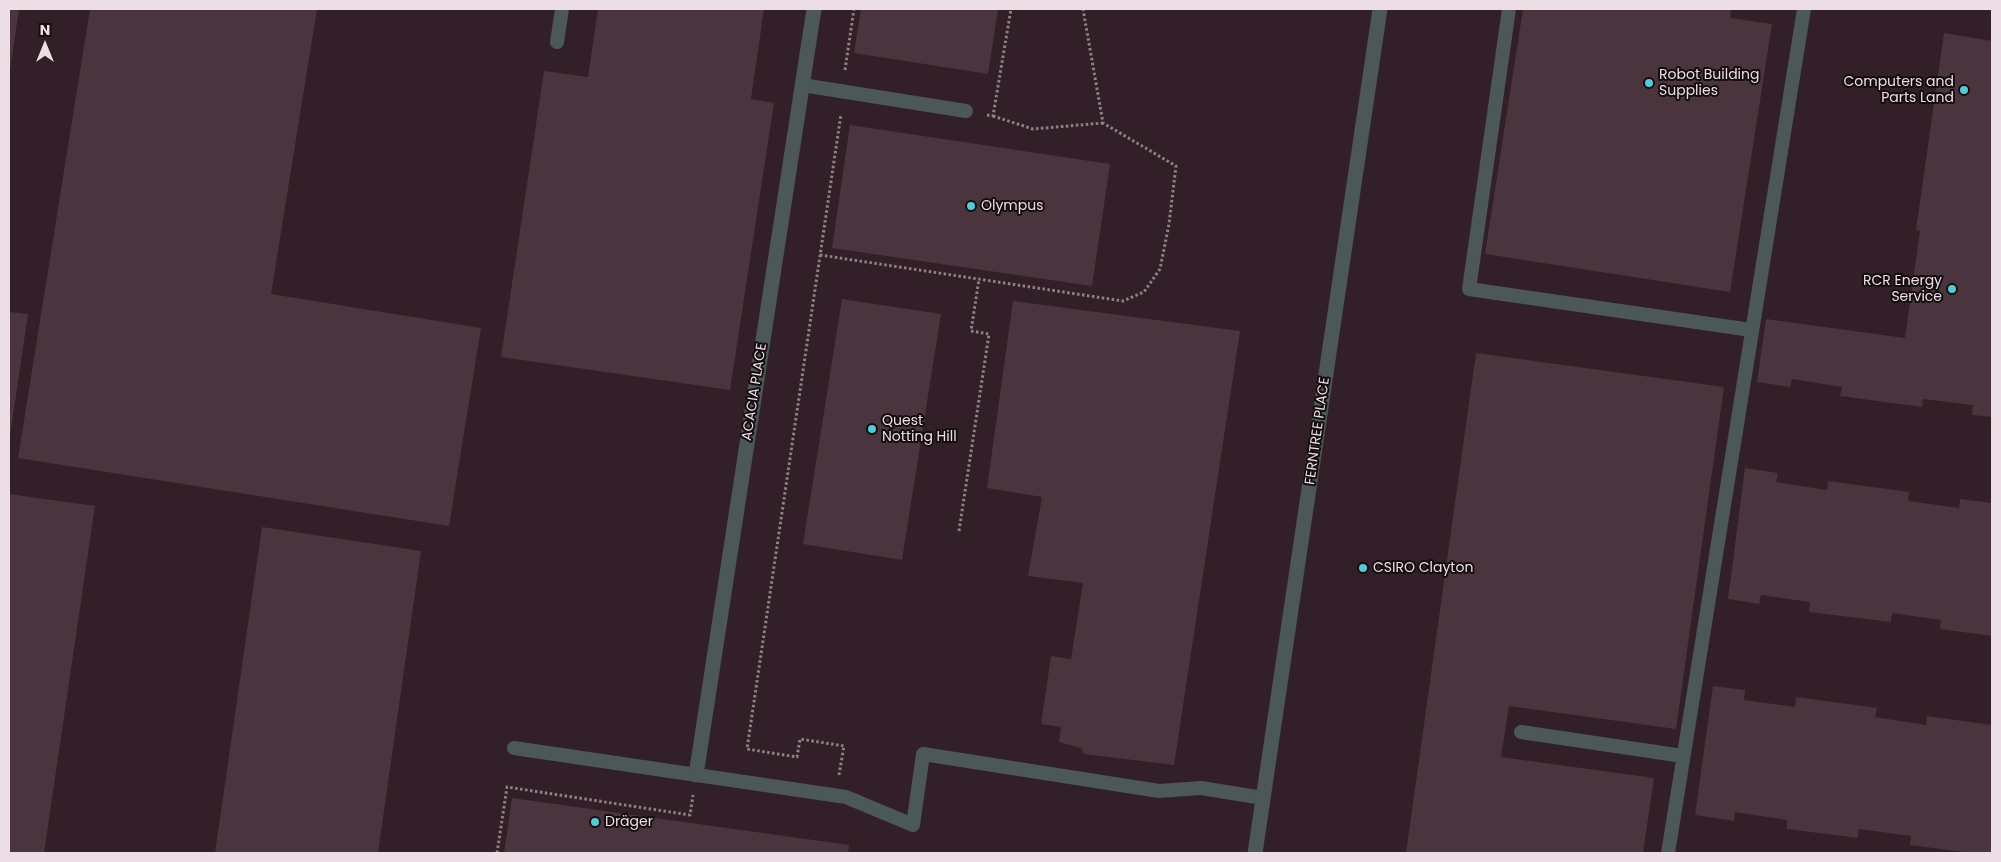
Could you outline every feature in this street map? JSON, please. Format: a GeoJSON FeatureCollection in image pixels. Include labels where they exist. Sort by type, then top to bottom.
{"type":"FeatureCollection","features":[{"type":"Feature","properties":{"kind":"street","name":"ACACIA PLACE"},"geometry":{"type":"LineString","coordinates":[[696,775],[814,9]]}},
{"type":"Feature","properties":{"kind":"street","name":"FERNTREE PLACE"},"geometry":{"type":"LineString","coordinates":[[1255,853],[1380,9]]}},
{"type":"Feature","properties":{"kind":"lane"},"geometry":{"type":"LineString","coordinates":[[557,42],[562,9]]}},
{"type":"Feature","properties":{"kind":"lane"},"geometry":{"type":"LineString","coordinates":[[1509,9],[1469,289],[1751,330]]}},
{"type":"Feature","properties":{"kind":"lane"},"geometry":{"type":"LineString","coordinates":[[1668,853],[1804,9]]}},
{"type":"Feature","properties":{"kind":"lane"},"geometry":{"type":"LineString","coordinates":[[802,85],[966,111]]}},
{"type":"Feature","properties":{"kind":"lane"},"geometry":{"type":"LineString","coordinates":[[1521,732],[1683,756]]}},
{"type":"Feature","properties":{"kind":"lane"},"geometry":{"type":"LineString","coordinates":[[514,748],[836,795],[846,797],[912,825],[923,754],[1159,791],[1201,788],[1263,798]]}},
{"type":"Feature","properties":{"kind":"path"},"geometry":{"type":"LineString","coordinates":[[836,795],[844,746],[800,739],[797,757],[747,749],[820,255],[854,9]]}},
{"type":"Feature","properties":{"kind":"path"},"geometry":{"type":"LineString","coordinates":[[994,116],[1011,9]]}},
{"type":"Feature","properties":{"kind":"path"},"geometry":{"type":"LineString","coordinates":[[1082,9],[1103,123]]}},
{"type":"Feature","properties":{"kind":"path"},"geometry":{"type":"LineString","coordinates":[[820,255],[1123,301],[1144,292],[1160,270],[1169,224],[1176,166],[1103,123],[1033,129],[994,116],[966,111]]}},
{"type":"Feature","properties":{"kind":"path"},"geometry":{"type":"LineString","coordinates":[[959,531],[989,334],[971,331],[979,279]]}},
{"type":"Feature","properties":{"kind":"path"},"geometry":{"type":"LineString","coordinates":[[497,853],[507,787],[690,815],[696,775]]}},
{"type":"Feature","properties":{"kind":"building"},"geometry":{"type":"Polygon","coordinates":[[[9,9],[19,9],[10,70],[9,70],[9,9]]]}},
{"type":"Feature","properties":{"kind":"building"},"geometry":{"type":"Polygon","coordinates":[[[90,9],[317,9],[271,294],[481,328],[449,526],[18,458],[90,9]]]}},
{"type":"Feature","properties":{"kind":"building"},"geometry":{"type":"Polygon","coordinates":[[[598,9],[764,9],[751,99],[774,103],[730,390],[501,357],[544,71],[588,77],[598,9]]]}},
{"type":"Feature","properties":{"kind":"building"},"geometry":{"type":"Polygon","coordinates":[[[861,9],[998,9],[988,74],[854,53],[861,9]]]}},
{"type":"Feature","properties":{"kind":"building"},"geometry":{"type":"Polygon","coordinates":[[[1523,9],[1731,9],[1730,18],[1772,24],[1730,292],[1485,254],[1523,9]]]}},
{"type":"Feature","properties":{"kind":"building"},"geometry":{"type":"Polygon","coordinates":[[[1944,33],[1992,41],[1992,417],[1972,415],[1973,405],[1923,399],[1922,407],[1840,396],[1842,387],[1792,379],[1790,387],[1757,382],[1766,319],[1905,338],[1920,231],[1916,230],[1944,33]]]}},
{"type":"Feature","properties":{"kind":"building","name":"Olympus"},"geometry":{"type":"Polygon","coordinates":[[[850,125],[1110,164],[1092,286],[832,248],[850,125]]]}},
{"type":"Feature","properties":{"kind":"building","name":"Quest Notting Hill"},"geometry":{"type":"Polygon","coordinates":[[[842,299],[941,314],[902,560],[803,544],[842,299]]]}},
{"type":"Feature","properties":{"kind":"building"},"geometry":{"type":"Polygon","coordinates":[[[1013,301],[1240,331],[1174,765],[1084,754],[1081,748],[1059,742],[1061,727],[1041,724],[1051,656],[1071,659],[1083,583],[1028,576],[1042,497],[987,488],[1013,301]]]}},
{"type":"Feature","properties":{"kind":"building"},"geometry":{"type":"Polygon","coordinates":[[[9,312],[28,314],[10,436],[9,436],[9,312]]]}},
{"type":"Feature","properties":{"kind":"building"},"geometry":{"type":"Polygon","coordinates":[[[1476,353],[1724,387],[1676,729],[1509,706],[1501,757],[1654,778],[1643,853],[1406,853],[1476,353]]]}},
{"type":"Feature","properties":{"kind":"building"},"geometry":{"type":"Polygon","coordinates":[[[1745,468],[1778,473],[1776,482],[1827,490],[1828,481],[1909,492],[1908,501],[1959,508],[1960,499],[1992,503],[1992,636],[1940,629],[1941,620],[1892,613],[1891,622],[1809,612],[1810,602],[1761,595],[1759,604],[1728,599],[1745,468]]]}},
{"type":"Feature","properties":{"kind":"building"},"geometry":{"type":"Polygon","coordinates":[[[9,494],[95,506],[44,853],[9,853],[9,494]]]}},
{"type":"Feature","properties":{"kind":"building"},"geometry":{"type":"Polygon","coordinates":[[[262,527],[421,551],[378,853],[215,853],[262,527]]]}},
{"type":"Feature","properties":{"kind":"building"},"geometry":{"type":"Polygon","coordinates":[[[1713,686],[1745,690],[1744,700],[1795,707],[1796,697],[1877,708],[1875,717],[1926,725],[1927,716],[1992,725],[1992,853],[1972,853],[1910,845],[1911,836],[1859,829],[1858,838],[1787,829],[1787,820],[1735,812],[1734,821],[1695,815],[1713,686]]]}},
{"type":"Feature","properties":{"kind":"building","name":"Dräger"},"geometry":{"type":"Polygon","coordinates":[[[512,798],[849,845],[848,853],[504,853],[512,798]]]}},
{"type":"Feature","properties":{"kind":"place","name":"Robot Building Supplies"},"geometry":{"type":"Point","coordinates":[1649,83]}},
{"type":"Feature","properties":{"kind":"place","name":"Computers and Parts Land"},"geometry":{"type":"Point","coordinates":[1964,90]}},
{"type":"Feature","properties":{"kind":"place","name":"Olympus"},"geometry":{"type":"Point","coordinates":[971,206]}},
{"type":"Feature","properties":{"kind":"place","name":"RCR Energy Service"},"geometry":{"type":"Point","coordinates":[1952,289]}},
{"type":"Feature","properties":{"kind":"place","name":"Quest Notting Hill"},"geometry":{"type":"Point","coordinates":[872,429]}},
{"type":"Feature","properties":{"kind":"place","name":"CSIRO Clayton"},"geometry":{"type":"Point","coordinates":[1363,568]}},
{"type":"Feature","properties":{"kind":"place","name":"Dräger"},"geometry":{"type":"Point","coordinates":[595,822]}}]}
